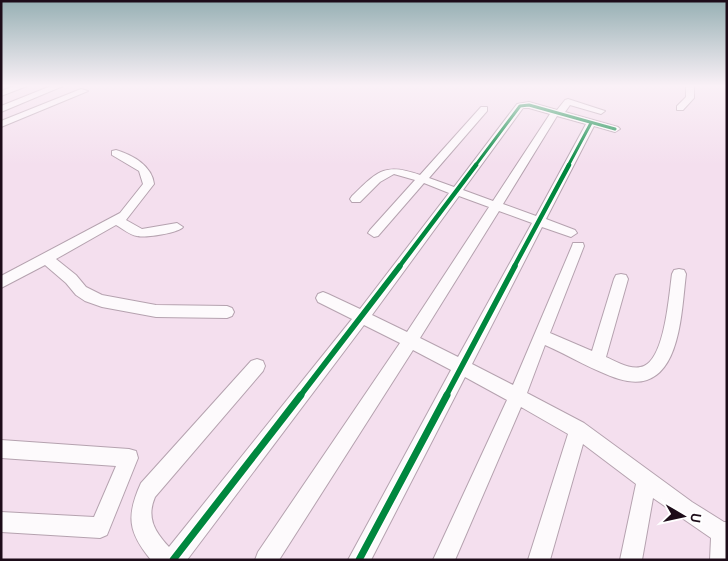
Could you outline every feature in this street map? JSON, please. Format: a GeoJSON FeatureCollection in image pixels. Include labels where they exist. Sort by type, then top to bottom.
{"type":"FeatureCollection","features":[{"type":"Feature","properties":{"kind":"street"},"geometry":{"type":"LineString","coordinates":[[1,124],[31,112]]}},
{"type":"Feature","properties":{"kind":"street"},"geometry":{"type":"LineString","coordinates":[[374,233],[481,112]]}},
{"type":"Feature","properties":{"kind":"street"},"geometry":{"type":"LineString","coordinates":[[173,560],[362,317],[515,112]]}},
{"type":"Feature","properties":{"kind":"street"},"geometry":{"type":"LineString","coordinates":[[266,560],[557,113],[615,129]]}},
{"type":"Feature","properties":{"kind":"street"},"geometry":{"type":"LineString","coordinates":[[359,560],[591,123]]}},
{"type":"Feature","properties":{"kind":"street"},"geometry":{"type":"LineString","coordinates":[[1,283],[124,216],[138,201],[149,184],[148,174],[142,167],[116,153]]}},
{"type":"Feature","properties":{"kind":"street"},"geometry":{"type":"LineString","coordinates":[[356,199],[375,181],[392,171],[400,171],[539,221],[574,239],[541,336],[517,396],[444,560]]}},
{"type":"Feature","properties":{"kind":"street"},"geometry":{"type":"LineString","coordinates":[[116,220],[142,233],[177,227]]}},
{"type":"Feature","properties":{"kind":"street"},"geometry":{"type":"LineString","coordinates":[[46,258],[71,279],[81,291],[90,297],[102,301],[156,311],[227,312]]}},
{"type":"Feature","properties":{"kind":"street"},"geometry":{"type":"LineString","coordinates":[[541,336],[629,374],[647,373],[654,369],[661,361],[667,346],[680,274]]}},
{"type":"Feature","properties":{"kind":"street"},"geometry":{"type":"LineString","coordinates":[[597,361],[621,280]]}},
{"type":"Feature","properties":{"kind":"street"},"geometry":{"type":"LineString","coordinates":[[323,298],[462,366],[578,429],[621,459],[705,524],[725,533],[721,560]]}},
{"type":"Feature","properties":{"kind":"street"},"geometry":{"type":"LineString","coordinates":[[166,560],[142,530],[140,513],[143,498],[257,366]]}},
{"type":"Feature","properties":{"kind":"street"},"geometry":{"type":"LineString","coordinates":[[539,560],[578,429]]}},
{"type":"Feature","properties":{"kind":"street"},"geometry":{"type":"LineString","coordinates":[[1,448],[129,458],[100,528],[1,522]]}},
{"type":"Feature","properties":{"kind":"street"},"geometry":{"type":"LineString","coordinates":[[631,560],[646,480]]}},
{"type":"Feature","properties":{"kind":"cycle path"},"geometry":{"type":"LineString","coordinates":[[173,560],[362,317],[515,112]]}},
{"type":"Feature","properties":{"kind":"cycle path"},"geometry":{"type":"LineString","coordinates":[[555,112],[615,129]]}},
{"type":"Feature","properties":{"kind":"cycle path"},"geometry":{"type":"LineString","coordinates":[[359,560],[591,123]]}}]}
